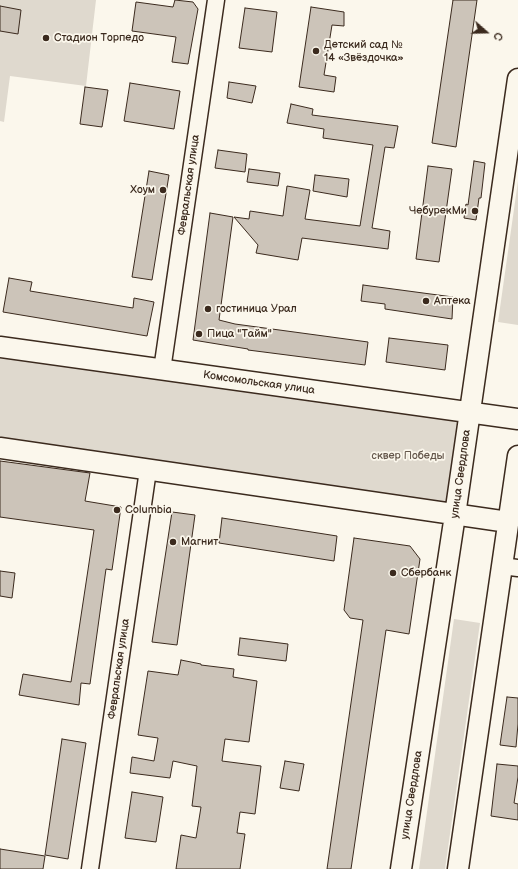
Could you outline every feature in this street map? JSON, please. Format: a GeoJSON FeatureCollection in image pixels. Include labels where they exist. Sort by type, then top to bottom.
{"type":"FeatureCollection","features":[{"type":"Feature","properties":{"kind":"main road","name":"улица Свердлова"},"geometry":{"type":"LineString","coordinates":[[401,869],[455,515],[518,80]]}},
{"type":"Feature","properties":{"kind":"main road","name":"Комсомольская улица"},"geometry":{"type":"LineString","coordinates":[[0,347],[518,419]]}},
{"type":"Feature","properties":{"kind":"main road"},"geometry":{"type":"LineString","coordinates":[[0,448],[508,522]]}},
{"type":"Feature","properties":{"kind":"main road"},"geometry":{"type":"LineString","coordinates":[[458,869],[510,567],[508,522],[518,456]]}},
{"type":"Feature","properties":{"kind":"street","name":"Февральская улица"},"geometry":{"type":"LineString","coordinates":[[162,370],[216,0]]}},
{"type":"Feature","properties":{"kind":"street","name":"Февральская улица"},"geometry":{"type":"LineString","coordinates":[[90,869],[148,470]]}},
{"type":"Feature","properties":{"kind":"green space","name":"Стадион Торпедо"},"geometry":{"type":"Polygon","coordinates":[[[0,0],[96,0],[86,86],[10,76],[4,122],[0,121],[0,0]]]}},
{"type":"Feature","properties":{"kind":"green space"},"geometry":{"type":"Polygon","coordinates":[[[518,181],[518,325],[498,322],[518,181]]]}},
{"type":"Feature","properties":{"kind":"green space","name":"сквер Победы"},"geometry":{"type":"Polygon","coordinates":[[[0,347],[470,413],[455,515],[0,448],[0,347]]]}},
{"type":"Feature","properties":{"kind":"green space"},"geometry":{"type":"Polygon","coordinates":[[[454,619],[480,623],[445,869],[419,869],[454,619]]]}},
{"type":"Feature","properties":{"kind":"building"},"geometry":{"type":"Polygon","coordinates":[[[175,0],[193,2],[198,9],[188,64],[172,62],[176,37],[132,31],[136,2],[173,7],[175,0]]]}},
{"type":"Feature","properties":{"kind":"building"},"geometry":{"type":"Polygon","coordinates":[[[453,0],[477,0],[456,147],[432,143],[453,0]]]}},
{"type":"Feature","properties":{"kind":"building"},"geometry":{"type":"Polygon","coordinates":[[[0,6],[21,10],[18,34],[0,31],[0,6]]]}},
{"type":"Feature","properties":{"kind":"building","name":"Детский сад № 14 «Звёздочка»"},"geometry":{"type":"Polygon","coordinates":[[[311,7],[344,12],[344,26],[332,25],[324,75],[336,77],[334,92],[299,87],[311,7]]]}},
{"type":"Feature","properties":{"kind":"building"},"geometry":{"type":"Polygon","coordinates":[[[245,8],[277,12],[272,52],[239,48],[245,8]]]}},
{"type":"Feature","properties":{"kind":"building"},"geometry":{"type":"Polygon","coordinates":[[[229,82],[256,86],[252,103],[227,98],[229,82]]]}},
{"type":"Feature","properties":{"kind":"building"},"geometry":{"type":"Polygon","coordinates":[[[130,83],[180,91],[174,129],[124,121],[130,83]]]}},
{"type":"Feature","properties":{"kind":"building"},"geometry":{"type":"Polygon","coordinates":[[[85,87],[108,90],[102,127],[80,124],[85,87]]]}},
{"type":"Feature","properties":{"kind":"building"},"geometry":{"type":"Polygon","coordinates":[[[291,104],[313,109],[312,115],[398,126],[394,148],[385,147],[372,228],[390,231],[388,249],[302,238],[298,260],[256,253],[258,245],[234,217],[249,219],[250,211],[283,216],[287,186],[310,190],[305,219],[360,226],[373,145],[323,138],[324,129],[287,123],[291,104]]]}},
{"type":"Feature","properties":{"kind":"building"},"geometry":{"type":"Polygon","coordinates":[[[218,150],[247,154],[245,172],[215,168],[218,150]]]}},
{"type":"Feature","properties":{"kind":"building"},"geometry":{"type":"Polygon","coordinates":[[[474,161],[485,163],[481,198],[479,198],[476,220],[464,218],[466,204],[468,205],[474,161]]]}},
{"type":"Feature","properties":{"kind":"building"},"geometry":{"type":"Polygon","coordinates":[[[428,166],[452,169],[439,262],[416,259],[428,166]]]}},
{"type":"Feature","properties":{"kind":"building"},"geometry":{"type":"Polygon","coordinates":[[[249,169],[280,173],[278,186],[247,182],[249,169]]]}},
{"type":"Feature","properties":{"kind":"building"},"geometry":{"type":"Polygon","coordinates":[[[149,171],[169,175],[152,280],[132,277],[149,171]]]}},
{"type":"Feature","properties":{"kind":"building"},"geometry":{"type":"Polygon","coordinates":[[[315,175],[349,179],[347,197],[313,191],[315,175]]]}},
{"type":"Feature","properties":{"kind":"building"},"geometry":{"type":"Polygon","coordinates":[[[210,213],[233,217],[219,320],[235,324],[368,342],[365,365],[248,350],[193,340],[210,213]]]}},
{"type":"Feature","properties":{"kind":"building"},"geometry":{"type":"Polygon","coordinates":[[[9,278],[32,282],[30,291],[133,308],[134,298],[154,302],[147,336],[3,312],[9,278]]]}},
{"type":"Feature","properties":{"kind":"building"},"geometry":{"type":"Polygon","coordinates":[[[363,285],[453,297],[452,319],[385,309],[385,304],[361,301],[363,285]]]}},
{"type":"Feature","properties":{"kind":"building"},"geometry":{"type":"Polygon","coordinates":[[[389,338],[448,345],[445,370],[386,362],[389,338]]]}},
{"type":"Feature","properties":{"kind":"building"},"geometry":{"type":"Polygon","coordinates":[[[0,461],[90,473],[85,501],[121,507],[112,570],[106,569],[90,684],[81,683],[79,705],[19,695],[23,674],[71,682],[94,530],[0,517],[0,461]]]}},
{"type":"Feature","properties":{"kind":"building"},"geometry":{"type":"Polygon","coordinates":[[[172,512],[195,515],[177,645],[152,642],[172,512]]]}},
{"type":"Feature","properties":{"kind":"building"},"geometry":{"type":"Polygon","coordinates":[[[222,518],[337,536],[334,561],[219,543],[222,518]]]}},
{"type":"Feature","properties":{"kind":"building"},"geometry":{"type":"Polygon","coordinates":[[[354,538],[410,546],[420,559],[409,634],[386,630],[351,869],[327,869],[363,620],[350,618],[344,610],[354,538]]]}},
{"type":"Feature","properties":{"kind":"building"},"geometry":{"type":"Polygon","coordinates":[[[0,571],[15,573],[12,598],[0,596],[0,571]]]}},
{"type":"Feature","properties":{"kind":"building"},"geometry":{"type":"Polygon","coordinates":[[[240,638],[288,644],[286,661],[238,655],[240,638]]]}},
{"type":"Feature","properties":{"kind":"building"},"geometry":{"type":"Polygon","coordinates":[[[181,660],[201,665],[234,669],[233,677],[257,681],[249,742],[225,739],[222,761],[261,766],[255,814],[240,812],[237,833],[245,834],[240,869],[176,869],[181,835],[196,838],[201,807],[192,806],[197,766],[173,761],[170,778],[130,773],[132,757],[154,761],[158,738],[138,735],[148,671],[178,675],[181,660]]]}},
{"type":"Feature","properties":{"kind":"building"},"geometry":{"type":"Polygon","coordinates":[[[507,697],[518,698],[516,747],[500,745],[507,697]]]}},
{"type":"Feature","properties":{"kind":"building"},"geometry":{"type":"Polygon","coordinates":[[[62,739],[86,743],[68,859],[45,855],[62,739]]]}},
{"type":"Feature","properties":{"kind":"building"},"geometry":{"type":"Polygon","coordinates":[[[285,761],[304,764],[299,791],[280,788],[285,761]]]}},
{"type":"Feature","properties":{"kind":"building"},"geometry":{"type":"Polygon","coordinates":[[[497,764],[518,766],[514,803],[518,804],[518,820],[491,816],[497,764]]]}},
{"type":"Feature","properties":{"kind":"building"},"geometry":{"type":"Polygon","coordinates":[[[132,792],[163,797],[156,842],[125,838],[132,792]]]}},
{"type":"Feature","properties":{"kind":"building"},"geometry":{"type":"Polygon","coordinates":[[[0,849],[45,856],[43,869],[0,869],[0,849]]]}},
{"type":"Feature","properties":{"kind":"place","name":"Стадион Торпедо"},"geometry":{"type":"Point","coordinates":[46,38]}},
{"type":"Feature","properties":{"kind":"place","name":"Детский сад № 14 «Звёздочка»"},"geometry":{"type":"Point","coordinates":[316,51]}},
{"type":"Feature","properties":{"kind":"place","name":"Хоум"},"geometry":{"type":"Point","coordinates":[163,190]}},
{"type":"Feature","properties":{"kind":"place","name":"ЧебурекМи"},"geometry":{"type":"Point","coordinates":[475,211]}},
{"type":"Feature","properties":{"kind":"place","name":"Аптека"},"geometry":{"type":"Point","coordinates":[426,301]}},
{"type":"Feature","properties":{"kind":"place","name":"гостиница Урал"},"geometry":{"type":"Point","coordinates":[208,309]}},
{"type":"Feature","properties":{"kind":"place","name":"Пица \"Тайм\""},"geometry":{"type":"Point","coordinates":[199,334]}},
{"type":"Feature","properties":{"kind":"place","name":"Columbia"},"geometry":{"type":"Point","coordinates":[117,510]}},
{"type":"Feature","properties":{"kind":"place","name":"Магнит"},"geometry":{"type":"Point","coordinates":[173,542]}},
{"type":"Feature","properties":{"kind":"place","name":"Сбербанк"},"geometry":{"type":"Point","coordinates":[393,573]}}]}
